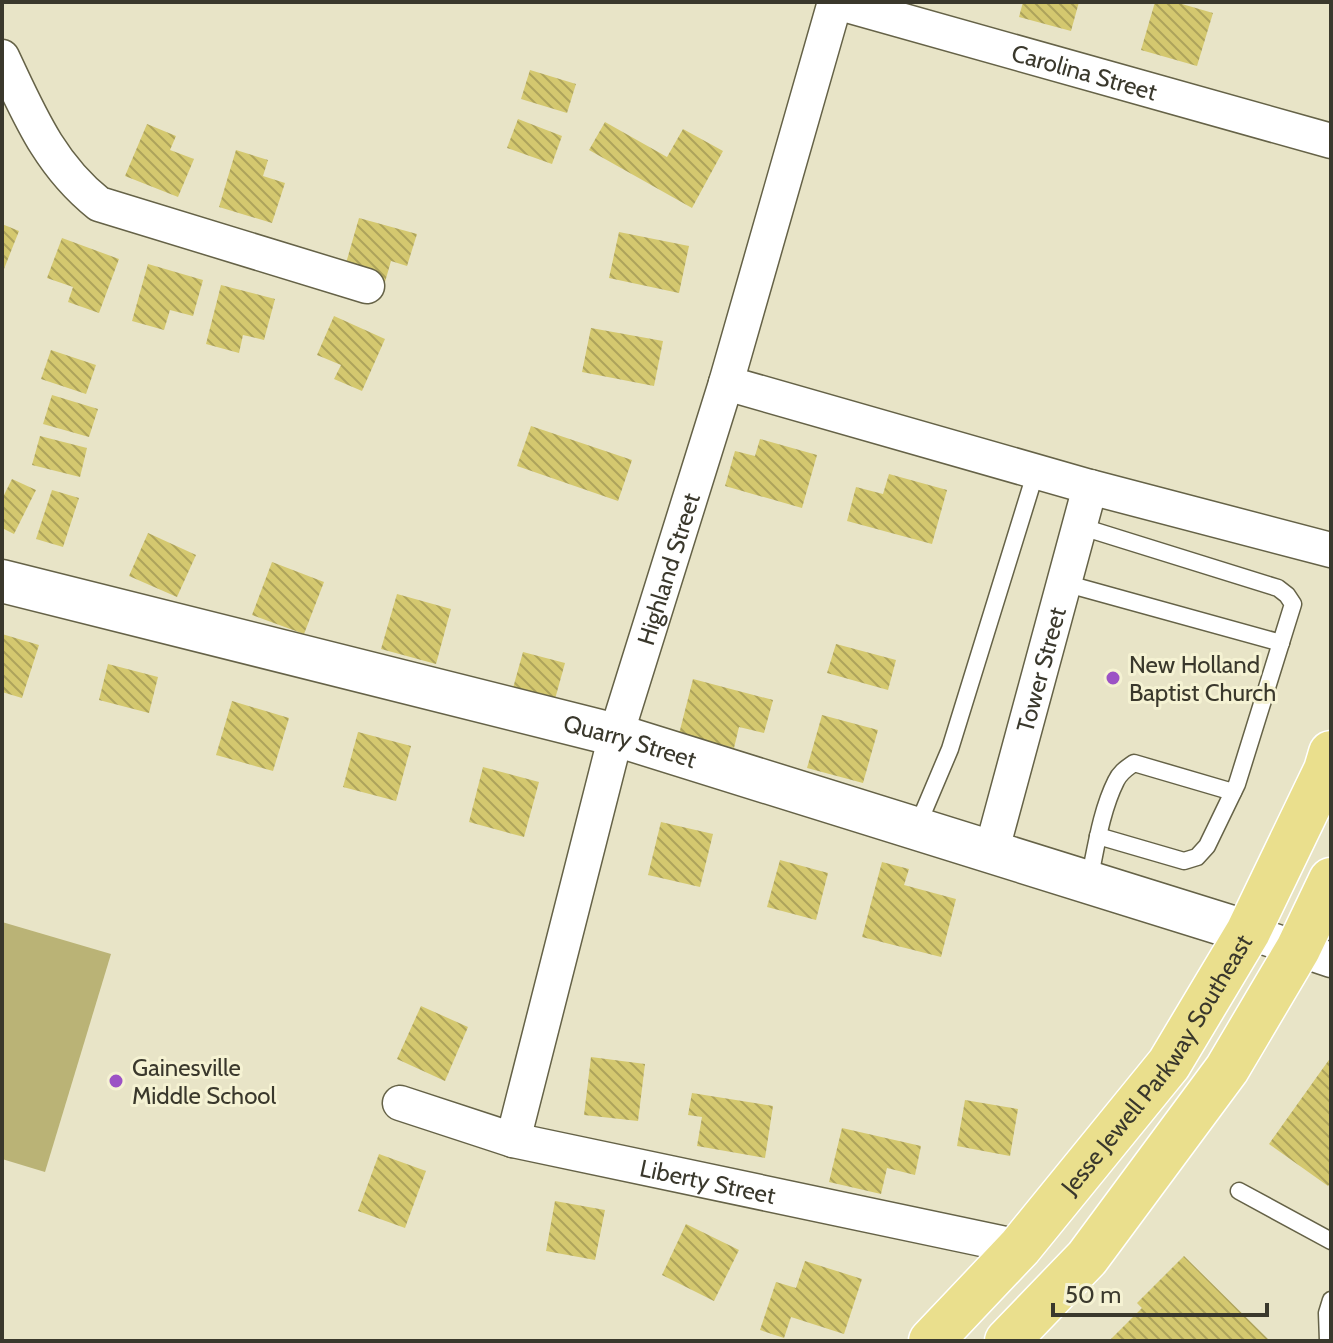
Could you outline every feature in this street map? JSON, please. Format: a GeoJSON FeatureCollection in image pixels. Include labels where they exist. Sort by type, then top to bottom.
{"type":"FeatureCollection","features":[{"type":"Feature","properties":{"kind":"main road","name":"Jesse Jewell Parkway Southeast"},"geometry":{"type":"LineString","coordinates":[[931,1341],[1020,1247],[1169,1064],[1248,932],[1326,770],[1331,753]]}},
{"type":"Feature","properties":{"kind":"main road"},"geometry":{"type":"LineString","coordinates":[[1007,1341],[1087,1258],[1315,955],[1331,880]]}},
{"type":"Feature","properties":{"kind":"street","name":"Carolina Street"},"geometry":{"type":"LineString","coordinates":[[836,2],[1331,141]]}},
{"type":"Feature","properties":{"kind":"street","name":"Highland Street"},"geometry":{"type":"LineString","coordinates":[[513,1140],[616,735],[726,383],[836,2]]}},
{"type":"Feature","properties":{"kind":"street"},"geometry":{"type":"LineString","coordinates":[[2,57],[53,158],[80,189],[99,204],[367,286]]}},
{"type":"Feature","properties":{"kind":"street"},"geometry":{"type":"LineString","coordinates":[[726,383],[1090,487],[1331,550]]}},
{"type":"Feature","properties":{"kind":"street","name":"Tower Street"},"geometry":{"type":"LineString","coordinates":[[991,853],[1090,487]]}},
{"type":"Feature","properties":{"kind":"street","name":"Quarry Street"},"geometry":{"type":"LineString","coordinates":[[2,581],[616,735],[1248,932]]}},
{"type":"Feature","properties":{"kind":"street"},"geometry":{"type":"LineString","coordinates":[[1248,932],[1315,955]]}},
{"type":"Feature","properties":{"kind":"street","name":"Liberty Street"},"geometry":{"type":"LineString","coordinates":[[400,1103],[513,1140],[1020,1247]]}},
{"type":"Feature","properties":{"kind":"lane"},"geometry":{"type":"LineString","coordinates":[[917,829],[950,749],[1036,471]]}},
{"type":"Feature","properties":{"kind":"lane"},"geometry":{"type":"LineString","coordinates":[[1079,526],[1278,588],[1293,604],[1233,792],[1207,846],[1197,857],[1184,861],[1098,836]]}},
{"type":"Feature","properties":{"kind":"lane"},"geometry":{"type":"LineString","coordinates":[[1064,583],[1281,643]]}},
{"type":"Feature","properties":{"kind":"lane"},"geometry":{"type":"LineString","coordinates":[[1089,882],[1098,836],[1116,780],[1134,763],[1233,792]]}},
{"type":"Feature","properties":{"kind":"lane"},"geometry":{"type":"LineString","coordinates":[[1239,1191],[1331,1241]]}},
{"type":"Feature","properties":{"kind":"lane"},"geometry":{"type":"LineString","coordinates":[[1328,1341],[1327,1313],[1331,1300]]}},
{"type":"Feature","properties":{"kind":"shaded area"},"geometry":{"type":"Polygon","coordinates":[[[2,922],[111,954],[45,1172],[2,1159],[2,922]]]}},
{"type":"Feature","properties":{"kind":"building"},"geometry":{"type":"Polygon","coordinates":[[[1023,2],[1079,2],[1071,31],[1019,17],[1023,2]]]}},
{"type":"Feature","properties":{"kind":"building"},"geometry":{"type":"Polygon","coordinates":[[[1155,2],[1175,2],[1213,13],[1197,66],[1141,50],[1155,2]]]}},
{"type":"Feature","properties":{"kind":"building"},"geometry":{"type":"Polygon","coordinates":[[[530,70],[576,84],[567,113],[521,99],[530,70]]]}},
{"type":"Feature","properties":{"kind":"building"},"geometry":{"type":"Polygon","coordinates":[[[518,119],[562,136],[552,164],[507,148],[518,119]]]}},
{"type":"Feature","properties":{"kind":"building"},"geometry":{"type":"Polygon","coordinates":[[[605,122],[667,157],[683,129],[723,151],[692,208],[589,150],[605,122]]]}},
{"type":"Feature","properties":{"kind":"building"},"geometry":{"type":"Polygon","coordinates":[[[147,124],[176,136],[170,150],[194,159],[178,197],[125,176],[147,124]]]}},
{"type":"Feature","properties":{"kind":"building"},"geometry":{"type":"Polygon","coordinates":[[[236,150],[268,160],[263,176],[285,183],[272,223],[219,207],[236,150]]]}},
{"type":"Feature","properties":{"kind":"building"},"geometry":{"type":"Polygon","coordinates":[[[359,218],[417,234],[407,266],[391,261],[385,282],[344,270],[359,218]]]}},
{"type":"Feature","properties":{"kind":"building"},"geometry":{"type":"Polygon","coordinates":[[[2,224],[19,231],[2,274],[2,224]]]}},
{"type":"Feature","properties":{"kind":"building"},"geometry":{"type":"Polygon","coordinates":[[[619,232],[689,246],[679,293],[609,278],[619,232]]]}},
{"type":"Feature","properties":{"kind":"building"},"geometry":{"type":"Polygon","coordinates":[[[62,238],[119,259],[99,313],[68,302],[73,287],[47,278],[62,238]]]}},
{"type":"Feature","properties":{"kind":"building"},"geometry":{"type":"Polygon","coordinates":[[[148,264],[203,280],[193,316],[170,310],[164,330],[132,321],[148,264]]]}},
{"type":"Feature","properties":{"kind":"building"},"geometry":{"type":"Polygon","coordinates":[[[221,285],[275,299],[264,340],[243,335],[239,353],[206,344],[221,285]]]}},
{"type":"Feature","properties":{"kind":"building"},"geometry":{"type":"Polygon","coordinates":[[[334,316],[385,339],[362,391],[334,379],[341,365],[317,355],[334,316]]]}},
{"type":"Feature","properties":{"kind":"building"},"geometry":{"type":"Polygon","coordinates":[[[591,328],[663,341],[654,386],[582,372],[591,328]]]}},
{"type":"Feature","properties":{"kind":"building"},"geometry":{"type":"Polygon","coordinates":[[[51,350],[96,365],[86,394],[41,379],[51,350]]]}},
{"type":"Feature","properties":{"kind":"building"},"geometry":{"type":"Polygon","coordinates":[[[52,395],[98,409],[89,437],[43,424],[52,395]]]}},
{"type":"Feature","properties":{"kind":"building"},"geometry":{"type":"Polygon","coordinates":[[[531,426],[632,460],[618,501],[517,466],[531,426]]]}},
{"type":"Feature","properties":{"kind":"building"},"geometry":{"type":"Polygon","coordinates":[[[40,436],[87,448],[80,477],[32,465],[40,436]]]}},
{"type":"Feature","properties":{"kind":"building"},"geometry":{"type":"Polygon","coordinates":[[[760,439],[817,455],[802,508],[725,486],[735,451],[755,456],[760,439]]]}},
{"type":"Feature","properties":{"kind":"building"},"geometry":{"type":"Polygon","coordinates":[[[889,474],[947,490],[932,544],[847,521],[856,487],[883,494],[889,474]]]}},
{"type":"Feature","properties":{"kind":"building"},"geometry":{"type":"Polygon","coordinates":[[[12,479],[36,490],[14,534],[2,528],[2,499],[12,479]]]}},
{"type":"Feature","properties":{"kind":"building"},"geometry":{"type":"Polygon","coordinates":[[[52,490],[79,498],[63,547],[36,539],[52,490]]]}},
{"type":"Feature","properties":{"kind":"building"},"geometry":{"type":"Polygon","coordinates":[[[148,533],[196,555],[177,597],[129,576],[148,533]]]}},
{"type":"Feature","properties":{"kind":"building"},"geometry":{"type":"Polygon","coordinates":[[[272,562],[324,582],[304,634],[252,615],[272,562]]]}},
{"type":"Feature","properties":{"kind":"building"},"geometry":{"type":"Polygon","coordinates":[[[397,594],[451,609],[436,664],[381,649],[397,594]]]}},
{"type":"Feature","properties":{"kind":"building"},"geometry":{"type":"Polygon","coordinates":[[[2,634],[39,645],[22,698],[2,692],[2,634]]]}},
{"type":"Feature","properties":{"kind":"building"},"geometry":{"type":"Polygon","coordinates":[[[836,644],[896,660],[888,690],[827,673],[836,644]]]}},
{"type":"Feature","properties":{"kind":"building"},"geometry":{"type":"Polygon","coordinates":[[[523,652],[565,663],[555,699],[513,688],[523,652]]]}},
{"type":"Feature","properties":{"kind":"building"},"geometry":{"type":"Polygon","coordinates":[[[108,664],[158,677],[149,713],[99,700],[108,664]]]}},
{"type":"Feature","properties":{"kind":"building"},"geometry":{"type":"Polygon","coordinates":[[[693,679],[773,700],[764,733],[739,727],[734,748],[679,734],[693,679]]]}},
{"type":"Feature","properties":{"kind":"building"},"geometry":{"type":"Polygon","coordinates":[[[232,701],[289,718],[273,771],[216,755],[232,701]]]}},
{"type":"Feature","properties":{"kind":"building"},"geometry":{"type":"Polygon","coordinates":[[[822,715],[878,730],[863,783],[807,768],[822,715]]]}},
{"type":"Feature","properties":{"kind":"building"},"geometry":{"type":"Polygon","coordinates":[[[358,732],[411,746],[396,801],[343,787],[358,732]]]}},
{"type":"Feature","properties":{"kind":"building"},"geometry":{"type":"Polygon","coordinates":[[[483,767],[539,782],[524,837],[469,822],[483,767]]]}},
{"type":"Feature","properties":{"kind":"building"},"geometry":{"type":"Polygon","coordinates":[[[661,822],[713,834],[700,887],[648,875],[661,822]]]}},
{"type":"Feature","properties":{"kind":"building"},"geometry":{"type":"Polygon","coordinates":[[[780,860],[828,873],[816,920],[767,907],[780,860]]]}},
{"type":"Feature","properties":{"kind":"building"},"geometry":{"type":"Polygon","coordinates":[[[882,862],[909,869],[904,885],[956,899],[941,957],[862,937],[882,862]]]}},
{"type":"Feature","properties":{"kind":"building"},"geometry":{"type":"Polygon","coordinates":[[[421,1006],[468,1027],[445,1081],[397,1059],[421,1006]]]}},
{"type":"Feature","properties":{"kind":"building"},"geometry":{"type":"Polygon","coordinates":[[[591,1057],[645,1064],[638,1121],[584,1115],[591,1057]]]}},
{"type":"Feature","properties":{"kind":"building"},"geometry":{"type":"Polygon","coordinates":[[[1331,1057],[1331,1182],[1328,1186],[1269,1144],[1331,1057]]]}},
{"type":"Feature","properties":{"kind":"building"},"geometry":{"type":"Polygon","coordinates":[[[692,1093],[773,1106],[765,1158],[697,1146],[702,1117],[688,1115],[692,1093]]]}},
{"type":"Feature","properties":{"kind":"building"},"geometry":{"type":"Polygon","coordinates":[[[965,1100],[1018,1109],[1010,1156],[957,1146],[965,1100]]]}},
{"type":"Feature","properties":{"kind":"building"},"geometry":{"type":"Polygon","coordinates":[[[842,1128],[921,1146],[915,1175],[887,1168],[881,1194],[829,1182],[842,1128]]]}},
{"type":"Feature","properties":{"kind":"building"},"geometry":{"type":"Polygon","coordinates":[[[379,1154],[426,1171],[405,1228],[358,1211],[379,1154]]]}},
{"type":"Feature","properties":{"kind":"building"},"geometry":{"type":"Polygon","coordinates":[[[555,1201],[605,1210],[595,1260],[546,1251],[555,1201]]]}},
{"type":"Feature","properties":{"kind":"building"},"geometry":{"type":"Polygon","coordinates":[[[686,1224],[739,1250],[714,1301],[662,1275],[686,1224]]]}},
{"type":"Feature","properties":{"kind":"building"},"geometry":{"type":"Polygon","coordinates":[[[1184,1256],[1270,1341],[1109,1341],[1142,1308],[1137,1303],[1184,1256]]]}},
{"type":"Feature","properties":{"kind":"building"},"geometry":{"type":"Polygon","coordinates":[[[805,1261],[862,1279],[844,1334],[791,1317],[784,1338],[760,1330],[776,1282],[796,1288],[805,1261]]]}},
{"type":"Feature","properties":{"kind":"place","name":"New Holland Baptist Church"},"geometry":{"type":"Point","coordinates":[1113,678]}},
{"type":"Feature","properties":{"kind":"place","name":"Gainesville Middle School"},"geometry":{"type":"Point","coordinates":[116,1081]}}]}
